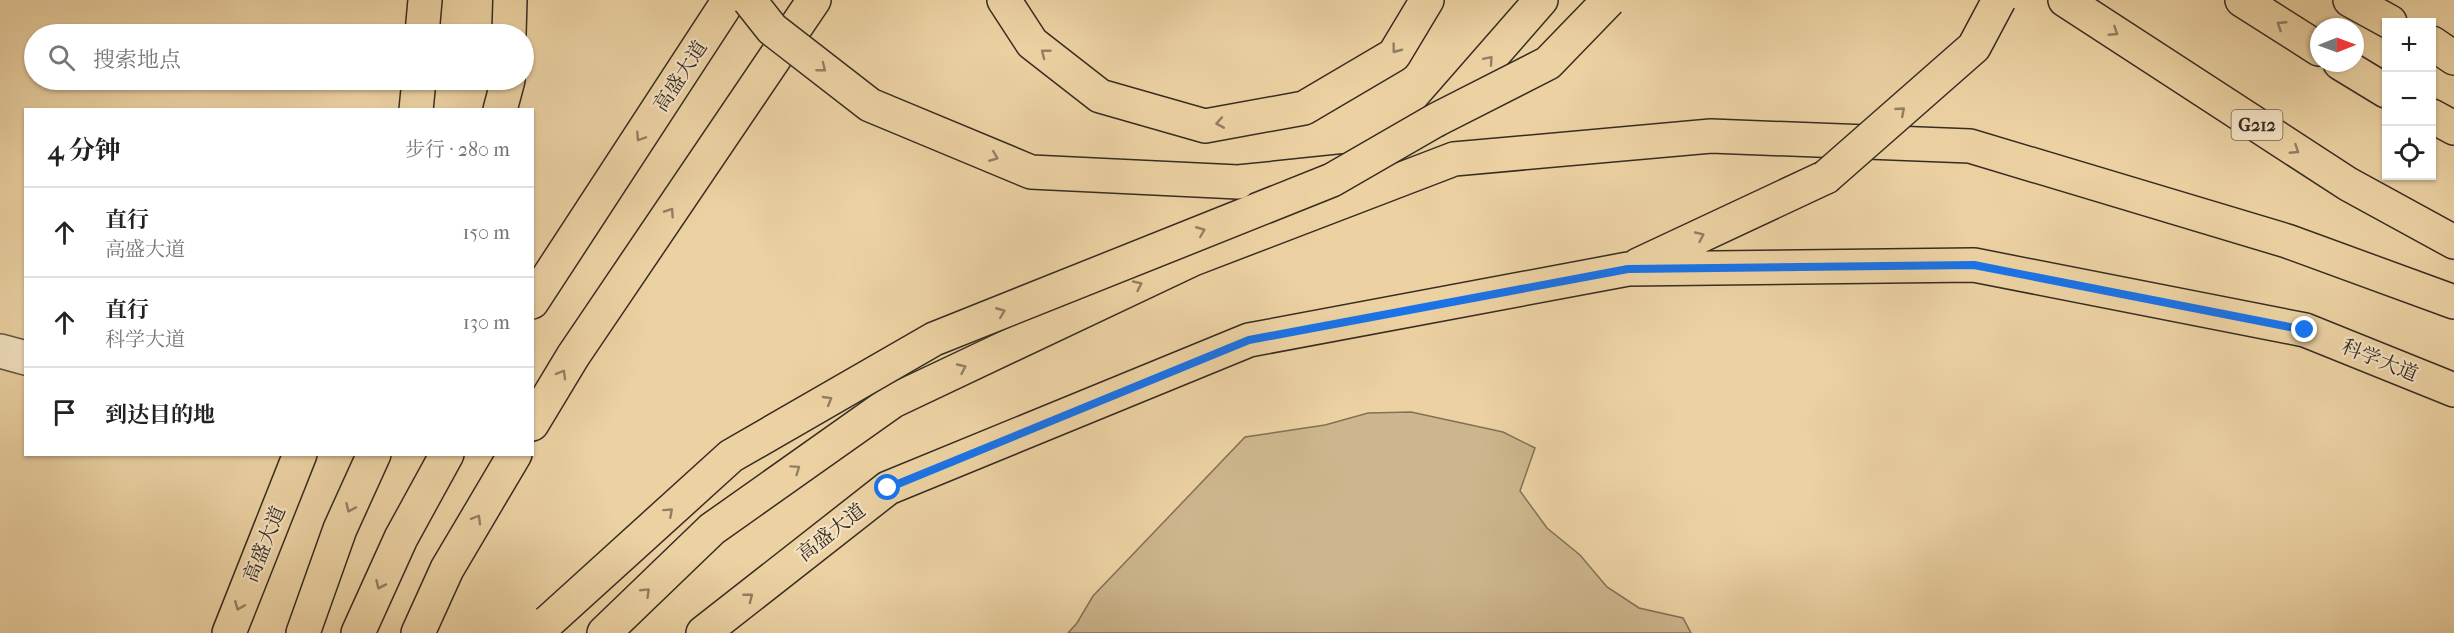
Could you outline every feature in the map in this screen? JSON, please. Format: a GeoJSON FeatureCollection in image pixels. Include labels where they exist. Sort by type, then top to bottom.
{"type":"FeatureCollection","features":[{"type":"Feature","properties":{"kind":"main road"},"geometry":{"type":"LineString","coordinates":[[423,24],[425,0]]}},
{"type":"Feature","properties":{"kind":"main road"},"geometry":{"type":"LineString","coordinates":[[509,24],[510,0]]}},
{"type":"Feature","properties":{"kind":"main road","name":"高盛大道"},"geometry":{"type":"LineString","coordinates":[[534,299],[729,0]]}},
{"type":"Feature","properties":{"kind":"main road"},"geometry":{"type":"LineString","coordinates":[[749,0],[772,29],[870,105],[1031,172],[1238,182],[1454,159],[1711,136],[1970,146],[2287,241],[2454,302]]}},
{"type":"Feature","properties":{"kind":"main road"},"geometry":{"type":"LineString","coordinates":[[534,421],[573,356],[814,0]]}},
{"type":"Feature","properties":{"kind":"main road"},"geometry":{"type":"LineString","coordinates":[[1004,0],[1032,43],[1100,96],[1205,126],[1304,108],[1394,56],[1427,0]]}},
{"type":"Feature","properties":{"kind":"main road"},"geometry":{"type":"LineString","coordinates":[[1437,120],[1541,0]]}},
{"type":"Feature","properties":{"kind":"main road"},"geometry":{"type":"LineString","coordinates":[[544,628],[731,456],[934,339],[1332,180],[1437,120],[1548,63],[1609,0]]}},
{"type":"Feature","properties":{"kind":"main road"},"geometry":{"type":"LineString","coordinates":[[1628,269],[1826,177],[1974,47],[1999,0]]}},
{"type":"Feature","properties":{"kind":"main road","name":"G212"},"geometry":{"type":"LineString","coordinates":[[2065,0],[2348,184],[2454,242]]}},
{"type":"Feature","properties":{"kind":"main road"},"geometry":{"type":"LineString","coordinates":[[2242,0],[2310,43]]}},
{"type":"Feature","properties":{"kind":"main road"},"geometry":{"type":"LineString","coordinates":[[2350,0],[2383,18]]}},
{"type":"Feature","properties":{"kind":"main road"},"geometry":{"type":"LineString","coordinates":[[2378,0],[2401,18]]}},
{"type":"Feature","properties":{"kind":"main road"},"geometry":{"type":"LineString","coordinates":[[2354,72],[2382,89]]}},
{"type":"Feature","properties":{"kind":"main road"},"geometry":{"type":"LineString","coordinates":[[416,108],[418,90]]}},
{"type":"Feature","properties":{"kind":"main road"},"geometry":{"type":"LineString","coordinates":[[501,108],[505,90]]}},
{"type":"Feature","properties":{"kind":"main road"},"geometry":{"type":"LineString","coordinates":[[2436,118],[2454,128]]}},
{"type":"Feature","properties":{"kind":"main road"},"geometry":{"type":"LineString","coordinates":[[604,633],[712,529],[893,401],[1193,259],[1454,159]]}},
{"type":"Feature","properties":{"kind":"main road","name":"科学大道"},"geometry":{"type":"LineString","coordinates":[[1628,269],[1974,265],[2305,330],[2454,390]]}},
{"type":"Feature","properties":{"kind":"main road","name":"高盛大道"},"geometry":{"type":"LineString","coordinates":[[703,633],[888,488],[1249,340],[1628,269]]}},
{"type":"Feature","properties":{"kind":"main road","name":"高盛大道"},"geometry":{"type":"LineString","coordinates":[[229,633],[299,456]]}},
{"type":"Feature","properties":{"kind":"main road"},"geometry":{"type":"LineString","coordinates":[[303,633],[340,530],[373,456]]}},
{"type":"Feature","properties":{"kind":"main road"},"geometry":{"type":"LineString","coordinates":[[358,633],[401,538],[446,456]]}},
{"type":"Feature","properties":{"kind":"main road"},"geometry":{"type":"LineString","coordinates":[[418,633],[447,569],[514,456]]}},
{"type":"Feature","properties":{"kind":"street"},"geometry":{"type":"LineString","coordinates":[[0,351],[24,357]]}},
{"type":"Feature","properties":{"kind":"shaded area"},"geometry":{"type":"Polygon","coordinates":[[[1411,412],[1503,432],[1535,448],[1520,491],[1547,528],[1580,555],[1607,587],[1639,608],[1683,618],[1691,633],[1068,633],[1077,623],[1093,596],[1245,437],[1325,425],[1368,413],[1411,412]]]}},
{"type":"Feature","properties":{"kind":"route"},"geometry":{"type":"LineString","coordinates":[[888,488],[1249,340],[1628,269],[1974,265],[2305,330]]}}]}
